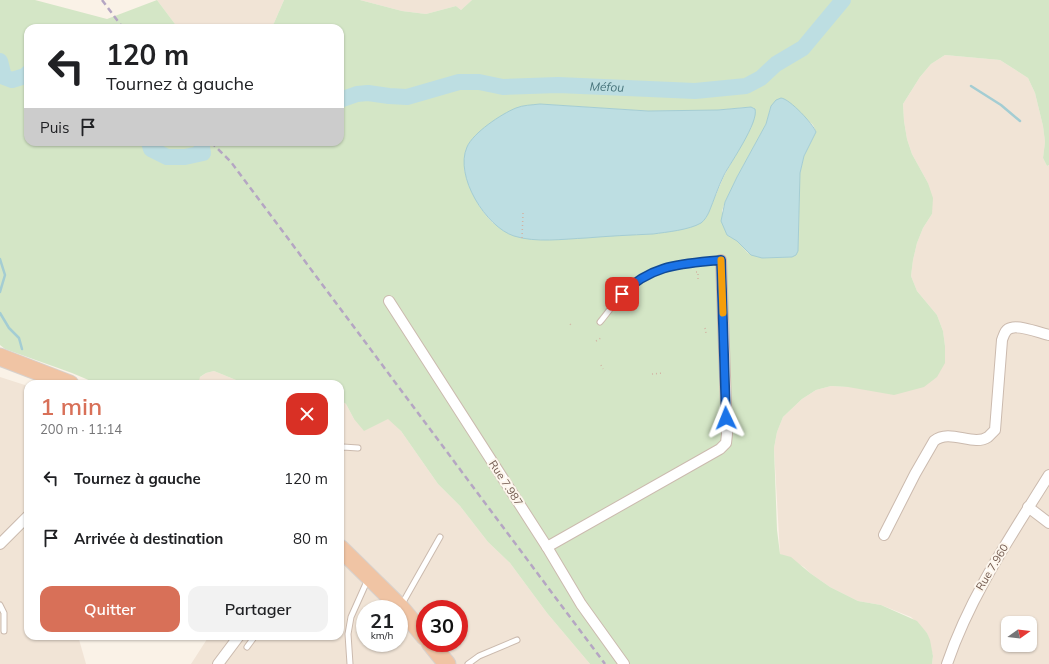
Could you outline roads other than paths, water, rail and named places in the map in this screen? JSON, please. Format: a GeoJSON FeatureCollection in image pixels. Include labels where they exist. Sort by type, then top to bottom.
{"type":"FeatureCollection","features":[{"type":"Feature","properties":{"kind":"highway"},"geometry":{"type":"LineString","coordinates":[[0,357],[60,380]]}},
{"type":"Feature","properties":{"kind":"highway"},"geometry":{"type":"LineString","coordinates":[[344,552],[393,600]]}},
{"type":"Feature","properties":{"kind":"highway"},"geometry":{"type":"LineString","coordinates":[[408,617],[416,626]]}},
{"type":"Feature","properties":{"kind":"highway"},"geometry":{"type":"LineString","coordinates":[[437,652],[447,664]]}},
{"type":"Feature","properties":{"kind":"street"},"geometry":{"type":"LineString","coordinates":[[547,547],[720,449],[726,443],[727,434],[721,260]]}},
{"type":"Feature","properties":{"kind":"street","name":"Rue 7.987"},"geometry":{"type":"LineString","coordinates":[[389,301],[547,547],[581,604],[624,664]]}},
{"type":"Feature","properties":{"kind":"street"},"geometry":{"type":"LineString","coordinates":[[884,535],[915,474],[934,442],[938,438],[946,436],[978,440],[988,437],[995,430],[1002,340],[1005,332],[1011,328],[1019,328],[1049,335]]}},
{"type":"Feature","properties":{"kind":"street","name":"Rue 7.960"},"geometry":{"type":"LineString","coordinates":[[947,664],[976,594],[1049,475]]}},
{"type":"Feature","properties":{"kind":"street"},"geometry":{"type":"LineString","coordinates":[[1028,507],[1049,523]]}},
{"type":"Feature","properties":{"kind":"street"},"geometry":{"type":"LineString","coordinates":[[0,544],[24,520]]}},
{"type":"Feature","properties":{"kind":"street"},"geometry":{"type":"LineString","coordinates":[[218,664],[236,640]]}},
{"type":"Feature","properties":{"kind":"lane"},"geometry":{"type":"LineString","coordinates":[[600,322],[622,294],[640,279],[665,267],[721,260]]}},
{"type":"Feature","properties":{"kind":"lane"},"geometry":{"type":"LineString","coordinates":[[344,447],[358,448]]}},
{"type":"Feature","properties":{"kind":"lane"},"geometry":{"type":"LineString","coordinates":[[404,600],[440,537]]}},
{"type":"Feature","properties":{"kind":"lane"},"geometry":{"type":"LineString","coordinates":[[350,664],[348,634],[351,617],[369,576]]}},
{"type":"Feature","properties":{"kind":"lane"},"geometry":{"type":"LineString","coordinates":[[0,605],[4,613],[4,631]]}},
{"type":"Feature","properties":{"kind":"lane"},"geometry":{"type":"LineString","coordinates":[[247,647],[252,640]]}},
{"type":"Feature","properties":{"kind":"lane"},"geometry":{"type":"LineString","coordinates":[[468,664],[479,656],[517,640]]}},
{"type":"Feature","properties":{"kind":"water"},"geometry":{"type":"Polygon","coordinates":[[[781,98],[785,99],[801,112],[811,123],[816,132],[804,156],[800,173],[798,251],[796,255],[792,257],[762,258],[751,255],[737,241],[727,235],[721,221],[725,202],[766,124],[771,106],[776,100],[781,98]]]}},
{"type":"Feature","properties":{"kind":"water"},"geometry":{"type":"Polygon","coordinates":[[[540,104],[648,111],[718,110],[751,107],[755,109],[755,115],[744,142],[724,175],[709,212],[701,223],[684,229],[653,234],[540,240],[522,238],[503,231],[483,212],[469,186],[465,172],[464,159],[470,142],[488,124],[516,108],[540,104]]]}},
{"type":"Feature","properties":{"kind":"waterway","name":"Méfou"},"geometry":{"type":"LineString","coordinates":[[344,99],[357,94],[368,93],[407,97],[459,82],[479,82],[503,87],[558,85],[695,91],[746,86],[761,78],[776,64],[803,48],[843,0]]}},
{"type":"Feature","properties":{"kind":"waterway","name":"Méfou"},"geometry":{"type":"LineString","coordinates":[[0,61],[4,77],[12,80],[24,76]]}},
{"type":"Feature","properties":{"kind":"waterway"},"geometry":{"type":"LineString","coordinates":[[971,86],[1001,105],[1020,121]]}},
{"type":"Feature","properties":{"kind":"waterway","name":"Méfou"},"geometry":{"type":"LineString","coordinates":[[150,146],[151,149],[167,157],[185,157],[203,153],[202,146]]}},
{"type":"Feature","properties":{"kind":"waterway"},"geometry":{"type":"LineString","coordinates":[[0,259],[5,275],[0,292]]}},
{"type":"Feature","properties":{"kind":"waterway"},"geometry":{"type":"LineString","coordinates":[[0,313],[9,328],[19,338],[22,349]]}},
{"type":"Feature","properties":{"kind":"railway"},"geometry":{"type":"LineString","coordinates":[[102,0],[120,24]]}},
{"type":"Feature","properties":{"kind":"railway"},"geometry":{"type":"LineString","coordinates":[[215,146],[231,162],[605,664]]}}]}
